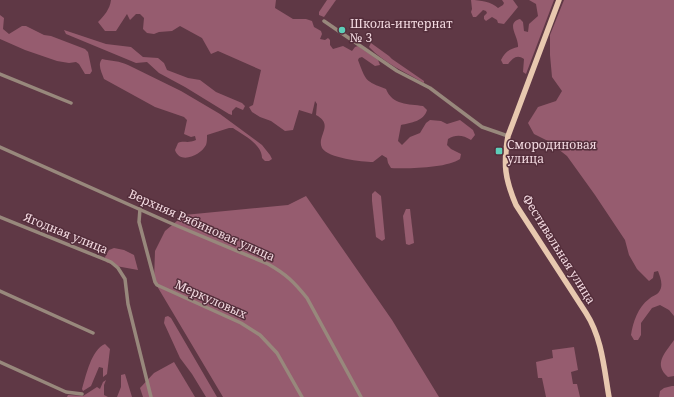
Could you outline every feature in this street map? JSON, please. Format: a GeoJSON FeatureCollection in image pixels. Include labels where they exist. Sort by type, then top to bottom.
{"type":"FeatureCollection","features":[{"type":"Feature","properties":{"kind":"main road","name":"Фестивальная улица"},"geometry":{"type":"LineString","coordinates":[[558,0],[508,136],[505,153],[505,168],[508,188],[516,206],[591,321],[601,348],[609,397]]}},
{"type":"Feature","properties":{"kind":"street"},"geometry":{"type":"LineString","coordinates":[[324,21],[397,71],[430,88],[482,127],[508,136]]}},
{"type":"Feature","properties":{"kind":"street"},"geometry":{"type":"LineString","coordinates":[[0,74],[71,103]]}},
{"type":"Feature","properties":{"kind":"street","name":"Верхняя Рябиновая улица"},"geometry":{"type":"LineString","coordinates":[[0,147],[268,264],[282,272],[307,298],[361,397]]}},
{"type":"Feature","properties":{"kind":"street","name":"Меркуловых"},"geometry":{"type":"LineString","coordinates":[[140,209],[139,222],[157,285],[241,323],[260,335],[276,353],[302,397]]}},
{"type":"Feature","properties":{"kind":"street","name":"Ягодная улица"},"geometry":{"type":"LineString","coordinates":[[0,217],[115,264],[125,279],[128,304],[150,397]]}},
{"type":"Feature","properties":{"kind":"street"},"geometry":{"type":"LineString","coordinates":[[0,291],[93,332]]}},
{"type":"Feature","properties":{"kind":"street"},"geometry":{"type":"LineString","coordinates":[[0,362],[66,392],[82,394]]}},
{"type":"Feature","properties":{"kind":"shaded area"},"geometry":{"type":"Polygon","coordinates":[[[111,0],[276,0],[275,8],[293,19],[306,19],[312,21],[314,27],[321,31],[322,34],[320,39],[325,40],[328,38],[333,49],[343,46],[352,51],[358,46],[378,60],[380,65],[375,66],[362,57],[359,58],[358,60],[367,79],[370,82],[386,89],[392,98],[397,101],[423,106],[427,110],[420,119],[401,125],[398,141],[402,145],[410,137],[420,133],[426,123],[430,120],[441,121],[447,124],[460,120],[473,130],[475,135],[471,140],[460,136],[454,136],[448,139],[447,145],[451,149],[461,154],[460,159],[437,166],[391,168],[387,158],[382,155],[373,162],[338,157],[322,148],[321,139],[325,127],[321,119],[316,115],[317,104],[315,101],[312,114],[299,110],[293,130],[285,131],[271,121],[252,112],[249,107],[253,105],[261,70],[218,51],[211,54],[202,38],[180,26],[172,31],[154,34],[147,33],[143,29],[144,18],[140,14],[136,14],[130,20],[127,14],[116,31],[105,31],[98,22],[108,9],[111,0]]]}},
{"type":"Feature","properties":{"kind":"shaded area"},"geometry":{"type":"Polygon","coordinates":[[[327,0],[336,0],[324,17],[319,15],[319,12],[327,0]]]}},
{"type":"Feature","properties":{"kind":"shaded area"},"geometry":{"type":"Polygon","coordinates":[[[471,0],[478,0],[493,4],[498,8],[504,3],[502,0],[513,0],[518,7],[504,24],[498,23],[497,20],[492,17],[486,21],[484,16],[487,13],[483,10],[476,17],[473,17],[471,12],[471,0]]]}},
{"type":"Feature","properties":{"kind":"shaded area"},"geometry":{"type":"Polygon","coordinates":[[[529,0],[554,0],[526,74],[523,72],[524,59],[515,57],[508,64],[503,64],[501,60],[508,51],[518,47],[513,27],[516,21],[520,19],[523,22],[524,31],[528,32],[529,24],[538,16],[536,4],[529,0]]]}},
{"type":"Feature","properties":{"kind":"shaded area"},"geometry":{"type":"Polygon","coordinates":[[[564,0],[674,0],[674,316],[669,310],[660,305],[652,308],[641,323],[641,335],[638,340],[634,340],[631,335],[633,325],[642,306],[645,302],[658,293],[661,287],[658,271],[654,272],[653,278],[649,281],[637,269],[629,255],[625,240],[567,156],[548,141],[534,134],[528,123],[538,107],[556,101],[562,91],[552,77],[550,35],[564,0]]]}},
{"type":"Feature","properties":{"kind":"shaded area"},"geometry":{"type":"Polygon","coordinates":[[[0,15],[4,18],[3,29],[9,34],[22,26],[26,26],[44,35],[51,36],[85,49],[88,52],[92,71],[90,74],[85,74],[76,62],[69,63],[57,61],[25,50],[0,39],[0,15]]]}},
{"type":"Feature","properties":{"kind":"shaded area"},"geometry":{"type":"Polygon","coordinates":[[[64,30],[106,44],[131,47],[143,57],[158,58],[164,63],[167,70],[188,78],[200,80],[216,92],[242,103],[245,106],[243,110],[236,107],[232,111],[232,115],[229,114],[159,73],[147,62],[136,63],[66,34],[64,30]]]}},
{"type":"Feature","properties":{"kind":"shaded area"},"geometry":{"type":"Polygon","coordinates":[[[371,43],[424,81],[424,83],[381,58],[369,47],[371,43]]]}},
{"type":"Feature","properties":{"kind":"shaded area"},"geometry":{"type":"Polygon","coordinates":[[[102,59],[125,64],[181,91],[220,114],[262,145],[272,159],[265,161],[262,158],[259,148],[247,137],[233,128],[207,135],[206,145],[200,152],[190,157],[181,157],[175,150],[178,143],[196,140],[195,136],[191,137],[184,134],[187,120],[184,117],[155,107],[104,79],[100,66],[102,59]]]}},
{"type":"Feature","properties":{"kind":"shaded area"},"geometry":{"type":"Polygon","coordinates":[[[375,191],[381,196],[385,239],[382,241],[376,237],[372,201],[372,194],[375,191]]]}},
{"type":"Feature","properties":{"kind":"shaded area"},"geometry":{"type":"Polygon","coordinates":[[[306,196],[392,320],[439,397],[223,397],[154,281],[155,251],[165,231],[184,215],[288,205],[306,196]]]}},
{"type":"Feature","properties":{"kind":"shaded area"},"geometry":{"type":"Polygon","coordinates":[[[406,209],[410,209],[414,243],[409,245],[406,244],[403,216],[406,209]]]}},
{"type":"Feature","properties":{"kind":"shaded area"},"geometry":{"type":"Polygon","coordinates":[[[114,248],[124,250],[134,255],[138,270],[116,266],[106,262],[105,257],[109,250],[114,248]]]}},
{"type":"Feature","properties":{"kind":"shaded area"},"geometry":{"type":"Polygon","coordinates":[[[168,316],[171,318],[217,397],[206,397],[180,358],[164,323],[165,317],[168,316]]]}},
{"type":"Feature","properties":{"kind":"shaded area"},"geometry":{"type":"Polygon","coordinates":[[[674,340],[674,376],[668,377],[661,368],[661,363],[664,354],[674,340]]]}},
{"type":"Feature","properties":{"kind":"shaded area"},"geometry":{"type":"Polygon","coordinates":[[[105,344],[110,349],[107,374],[103,377],[103,368],[99,367],[91,386],[83,391],[82,389],[85,377],[93,357],[100,347],[105,344]]]}},
{"type":"Feature","properties":{"kind":"shaded area"},"geometry":{"type":"Polygon","coordinates":[[[574,347],[578,370],[571,372],[573,384],[577,384],[580,397],[546,397],[542,378],[538,378],[536,362],[553,358],[552,350],[574,347]]]}},
{"type":"Feature","properties":{"kind":"shaded area"},"geometry":{"type":"Polygon","coordinates":[[[174,362],[195,397],[143,397],[140,388],[154,373],[174,362]]]}},
{"type":"Feature","properties":{"kind":"shaded area"},"geometry":{"type":"Polygon","coordinates":[[[125,374],[132,397],[117,397],[121,387],[121,375],[125,374]]]}},
{"type":"Feature","properties":{"kind":"shaded area"},"geometry":{"type":"Polygon","coordinates":[[[106,380],[104,385],[104,395],[108,397],[67,397],[68,395],[83,396],[97,387],[100,389],[103,382],[106,380]]]}},
{"type":"Feature","properties":{"kind":"shaded area"},"geometry":{"type":"Polygon","coordinates":[[[674,386],[674,397],[659,397],[660,391],[664,388],[674,386]]]}},
{"type":"Feature","properties":{"kind":"place","name":"Школа-интернат № 3"},"geometry":{"type":"Point","coordinates":[342,30]}},
{"type":"Feature","properties":{"kind":"place","name":"Смородиновая улица"},"geometry":{"type":"Point","coordinates":[499,151]}}]}
